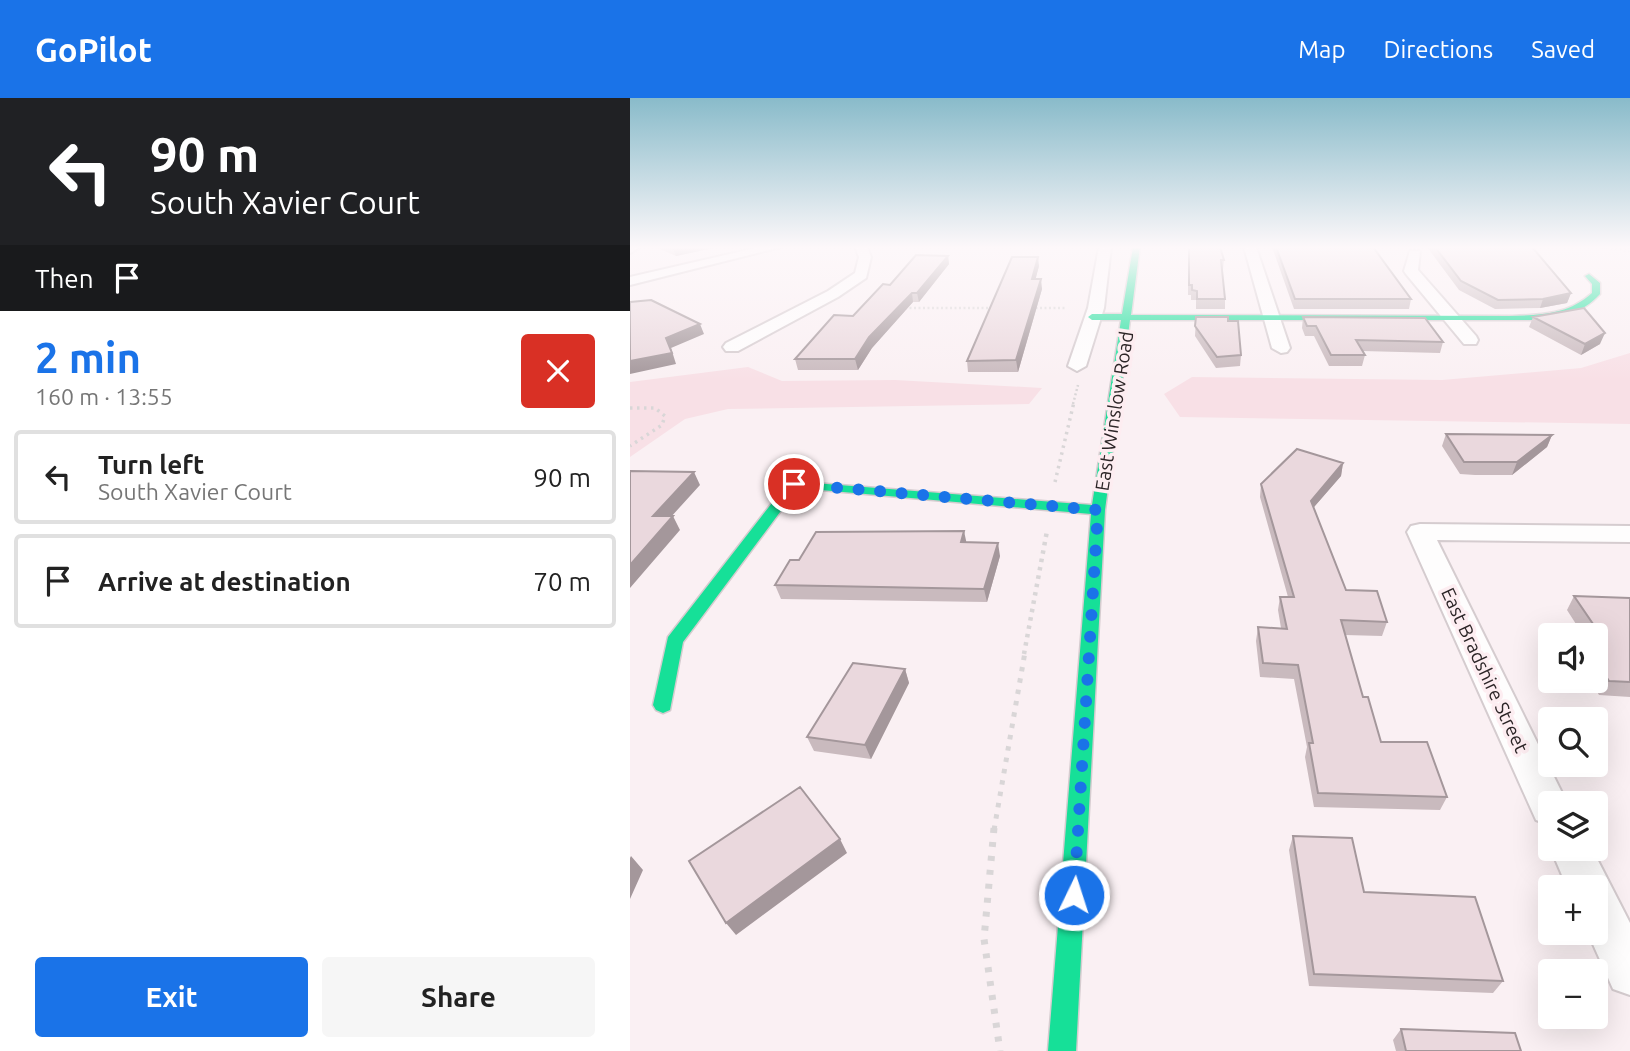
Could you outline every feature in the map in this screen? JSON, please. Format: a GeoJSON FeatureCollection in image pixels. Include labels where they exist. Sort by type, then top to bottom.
{"type":"FeatureCollection","features":[{"type":"Feature","properties":{"kind":"street"},"geometry":{"type":"LineString","coordinates":[[733,347],[837,291]]}},
{"type":"Feature","properties":{"kind":"street","name":"East Winslow Road"},"geometry":{"type":"LineString","coordinates":[[1077,366],[1094,313],[1098,291]]}},
{"type":"Feature","properties":{"kind":"street","name":"East Winslow Road"},"geometry":{"type":"LineString","coordinates":[[1062,1051],[1098,510],[1131,291]]}},
{"type":"Feature","properties":{"kind":"street"},"geometry":{"type":"LineString","coordinates":[[1262,291],[1281,348]]}},
{"type":"Feature","properties":{"kind":"street"},"geometry":{"type":"LineString","coordinates":[[1427,291],[1470,340]]}},
{"type":"Feature","properties":{"kind":"street"},"geometry":{"type":"LineString","coordinates":[[1128,317],[1449,319],[1558,316],[1585,306],[1596,291]]}},
{"type":"Feature","properties":{"kind":"street","name":"East Winslow Road"},"geometry":{"type":"LineString","coordinates":[[1094,313],[1128,317]]}},
{"type":"Feature","properties":{"kind":"street"},"geometry":{"type":"LineString","coordinates":[[663,705],[674,641],[794,484],[1098,510]]}},
{"type":"Feature","properties":{"kind":"street","name":"East Bradshire Street"},"geometry":{"type":"LineString","coordinates":[[1542,791],[1420,532],[1630,534]]}},
{"type":"Feature","properties":{"kind":"street"},"geometry":{"type":"LineString","coordinates":[[1608,927],[1630,972]]}},
{"type":"Feature","properties":{"kind":"path"},"geometry":{"type":"LineString","coordinates":[[904,308],[1000,308]]}},
{"type":"Feature","properties":{"kind":"path"},"geometry":{"type":"LineString","coordinates":[[1028,308],[1094,313]]}},
{"type":"Feature","properties":{"kind":"path"},"geometry":{"type":"LineString","coordinates":[[1000,1051],[984,939],[996,807],[1050,519],[1049,504],[1078,390],[1077,366]]}},
{"type":"Feature","properties":{"kind":"path"},"geometry":{"type":"LineString","coordinates":[[630,408],[655,408],[665,415],[662,425],[630,446]]}},
{"type":"Feature","properties":{"kind":"shaded area"},"geometry":{"type":"Polygon","coordinates":[[[1630,353],[1630,424],[1180,417],[1164,394],[1192,377],[1442,380],[1581,368],[1630,353]]]}},
{"type":"Feature","properties":{"kind":"shaded area"},"geometry":{"type":"Polygon","coordinates":[[[748,367],[782,381],[895,380],[1042,388],[1029,404],[728,409],[685,419],[630,457],[630,382],[748,367]]]}},
{"type":"Feature","properties":{"kind":"building"},"geometry":{"type":"Polygon","coordinates":[[[876,291],[918,291],[912,293],[869,337],[855,359],[795,359],[834,315],[853,316],[876,291]]]}},
{"type":"Feature","properties":{"kind":"building"},"geometry":{"type":"Polygon","coordinates":[[[997,291],[1037,291],[1016,360],[967,361],[997,291]]]}},
{"type":"Feature","properties":{"kind":"building"},"geometry":{"type":"Polygon","coordinates":[[[1197,291],[1224,291],[1225,299],[1197,299],[1197,291]]]}},
{"type":"Feature","properties":{"kind":"building"},"geometry":{"type":"Polygon","coordinates":[[[1292,291],[1405,291],[1411,299],[1295,299],[1292,291]]]}},
{"type":"Feature","properties":{"kind":"building"},"geometry":{"type":"Polygon","coordinates":[[[1481,291],[1571,293],[1543,299],[1498,300],[1481,291]]]}},
{"type":"Feature","properties":{"kind":"building"},"geometry":{"type":"Polygon","coordinates":[[[651,300],[700,324],[666,338],[672,353],[630,361],[630,302],[651,300]]]}},
{"type":"Feature","properties":{"kind":"building"},"geometry":{"type":"Polygon","coordinates":[[[1584,308],[1605,333],[1585,344],[1533,317],[1584,308]]]}},
{"type":"Feature","properties":{"kind":"building"},"geometry":{"type":"Polygon","coordinates":[[[1196,317],[1228,317],[1228,321],[1238,321],[1241,355],[1217,357],[1195,326],[1196,317]]]}},
{"type":"Feature","properties":{"kind":"building"},"geometry":{"type":"Polygon","coordinates":[[[1303,317],[1425,318],[1443,342],[1356,340],[1365,355],[1331,355],[1316,326],[1307,326],[1303,317]]]}},
{"type":"Feature","properties":{"kind":"building"},"geometry":{"type":"Polygon","coordinates":[[[1446,434],[1552,435],[1517,462],[1464,462],[1446,434]]]}},
{"type":"Feature","properties":{"kind":"building"},"geometry":{"type":"Polygon","coordinates":[[[1297,449],[1343,463],[1311,501],[1346,590],[1377,591],[1387,622],[1341,620],[1363,697],[1368,697],[1381,742],[1427,742],[1447,797],[1318,793],[1309,743],[1313,743],[1298,665],[1263,663],[1258,627],[1287,629],[1280,597],[1294,597],[1261,484],[1297,449]]]}},
{"type":"Feature","properties":{"kind":"building"},"geometry":{"type":"Polygon","coordinates":[[[630,471],[694,472],[653,516],[673,516],[630,565],[630,471]]]}},
{"type":"Feature","properties":{"kind":"building"},"geometry":{"type":"Polygon","coordinates":[[[964,531],[961,542],[998,543],[984,589],[775,585],[790,560],[799,560],[816,532],[964,531]]]}},
{"type":"Feature","properties":{"kind":"building"},"geometry":{"type":"Polygon","coordinates":[[[1574,596],[1630,598],[1630,682],[1608,679],[1608,623],[1592,623],[1574,596]]]}},
{"type":"Feature","properties":{"kind":"building"},"geometry":{"type":"Polygon","coordinates":[[[853,663],[905,669],[865,745],[807,737],[853,663]]]}},
{"type":"Feature","properties":{"kind":"building"},"geometry":{"type":"Polygon","coordinates":[[[800,787],[840,839],[726,923],[689,861],[800,787]]]}},
{"type":"Feature","properties":{"kind":"building"},"geometry":{"type":"Polygon","coordinates":[[[1293,836],[1352,838],[1364,892],[1475,897],[1503,981],[1314,974],[1293,836]]]}},
{"type":"Feature","properties":{"kind":"building"},"geometry":{"type":"Polygon","coordinates":[[[1401,1029],[1515,1033],[1521,1051],[1406,1051],[1401,1029]]]}},
{"type":"Feature","properties":{"kind":"traffic: fast"},"geometry":{"type":"LineString","coordinates":[[1062,1051],[1098,510],[1130,291]]}},
{"type":"Feature","properties":{"kind":"traffic: fast"},"geometry":{"type":"LineString","coordinates":[[1092,317],[1533,318],[1556,315],[1577,308],[1596,291]]}},
{"type":"Feature","properties":{"kind":"traffic: fast"},"geometry":{"type":"LineString","coordinates":[[663,705],[674,641],[794,484],[1098,510]]}},
{"type":"Feature","properties":{"kind":"route"},"geometry":{"type":"LineString","coordinates":[[794,484],[1098,510],[1074,895]]}}]}
